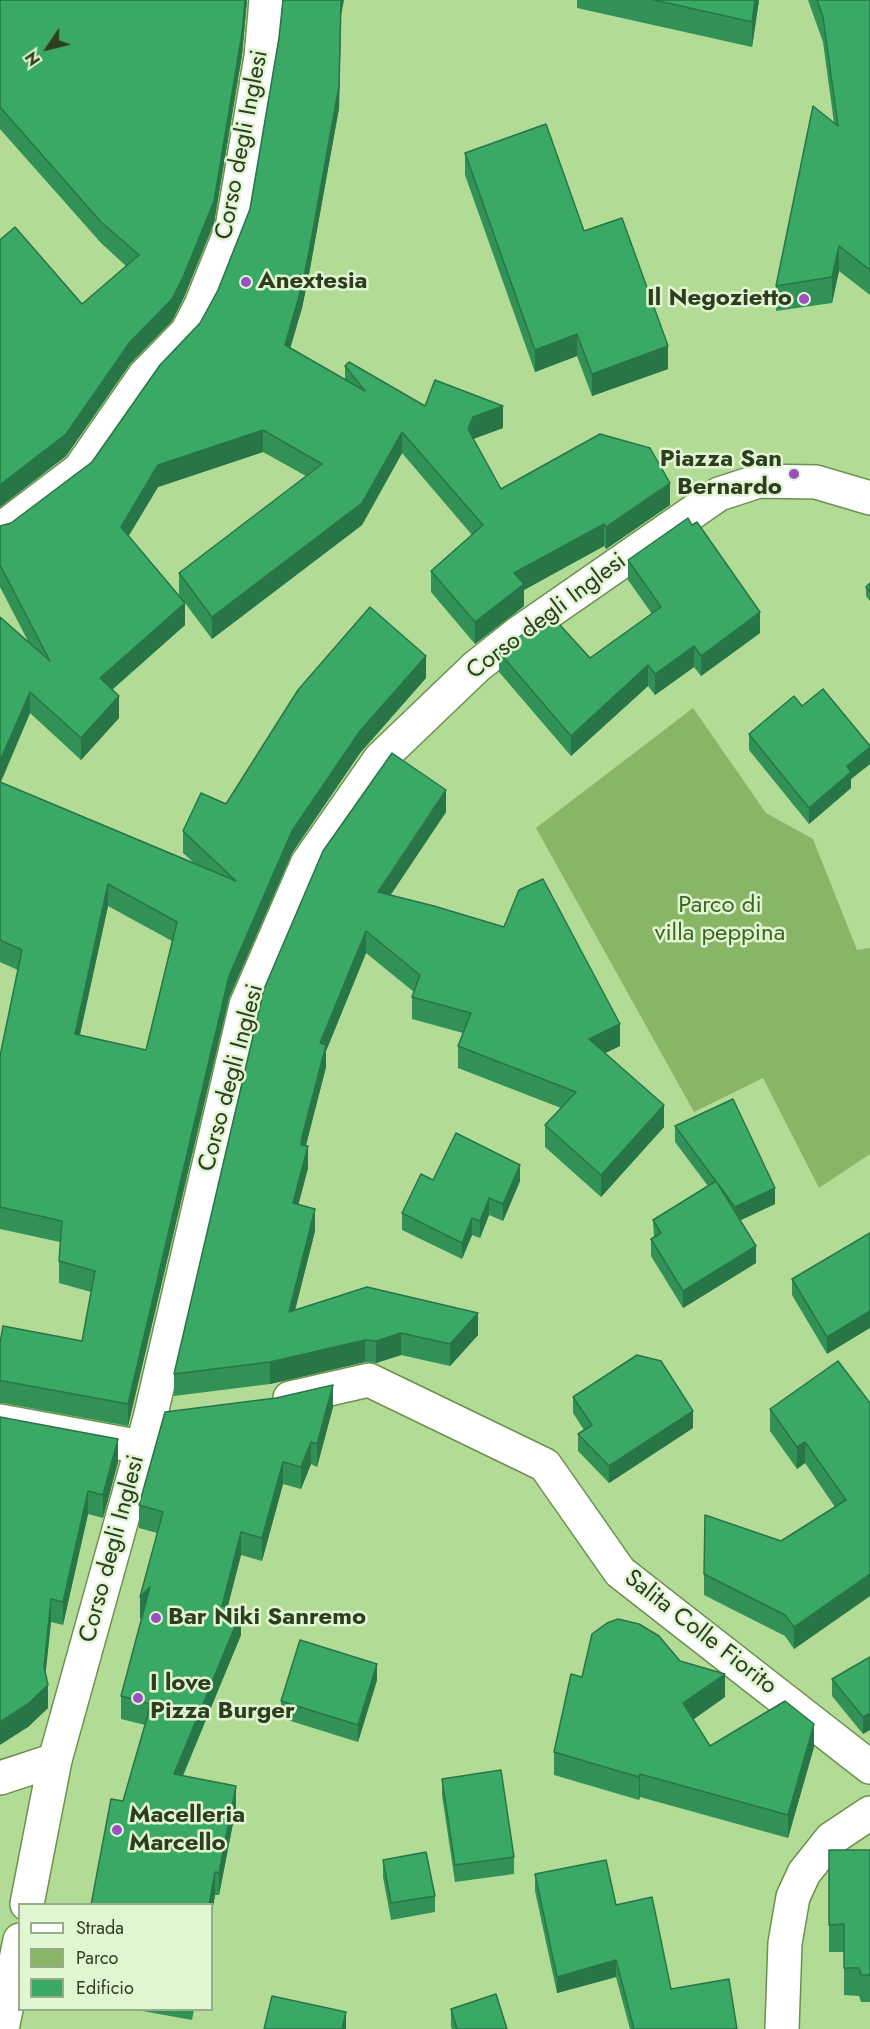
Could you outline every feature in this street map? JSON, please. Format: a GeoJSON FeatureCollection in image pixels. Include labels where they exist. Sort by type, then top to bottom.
{"type":"FeatureCollection","features":[{"type":"Feature","properties":{"kind":"street","name":"Corso degli Inglesi"},"geometry":{"type":"LineString","coordinates":[[0,531],[80,469],[146,375],[187,332],[201,305],[232,228],[261,57],[266,0]]}},
{"type":"Feature","properties":{"kind":"street","name":"Corso degli Inglesi"},"geometry":{"type":"LineString","coordinates":[[27,1903],[55,1760],[146,1433],[246,1005],[307,864],[380,759],[476,667],[520,632],[719,494],[759,481],[816,482],[870,498]]}},
{"type":"Feature","properties":{"kind":"street","name":"Salita Colle Fiorito"},"geometry":{"type":"LineString","coordinates":[[261,1403],[369,1380],[545,1464],[620,1572],[870,1767]]}},
{"type":"Feature","properties":{"kind":"street"},"geometry":{"type":"LineString","coordinates":[[0,1421],[146,1433],[183,1413]]}},
{"type":"Feature","properties":{"kind":"street"},"geometry":{"type":"LineString","coordinates":[[0,1778],[55,1760]]}},
{"type":"Feature","properties":{"kind":"street"},"geometry":{"type":"LineString","coordinates":[[782,2029],[785,1943],[794,1897],[804,1873],[831,1839],[870,1813]]}},
{"type":"Feature","properties":{"kind":"street"},"geometry":{"type":"LineString","coordinates":[[2,2029],[18,1950]]}},
{"type":"Feature","properties":{"kind":"green space","name":"Parco di villa peppina"},"geometry":{"type":"Polygon","coordinates":[[[693,708],[766,813],[813,839],[857,950],[870,948],[870,1154],[819,1188],[763,1078],[694,1112],[536,828],[693,708]]]}},
{"type":"Feature","properties":{"kind":"building"},"geometry":{"type":"Polygon","coordinates":[[[0,0],[245,0],[242,33],[214,201],[172,299],[130,342],[66,434],[0,485],[0,240],[15,227],[82,304],[139,255],[101,222],[0,107],[0,0]]]}},
{"type":"Feature","properties":{"kind":"building"},"geometry":{"type":"Polygon","coordinates":[[[283,0],[341,0],[339,86],[302,286],[285,345],[365,391],[345,366],[349,362],[425,406],[435,380],[503,406],[473,417],[468,429],[501,489],[600,434],[650,448],[670,483],[606,527],[604,524],[514,573],[524,584],[475,622],[431,571],[483,525],[402,432],[362,503],[212,617],[179,573],[322,464],[263,430],[158,465],[121,527],[185,603],[100,678],[119,696],[81,738],[30,692],[0,761],[0,617],[50,661],[0,565],[0,526],[11,523],[92,462],[160,365],[200,323],[218,290],[250,209],[279,38],[283,0]]]}},
{"type":"Feature","properties":{"kind":"building"},"geometry":{"type":"Polygon","coordinates":[[[654,0],[755,0],[752,22],[654,0]]]}},
{"type":"Feature","properties":{"kind":"building"},"geometry":{"type":"Polygon","coordinates":[[[817,0],[870,0],[870,270],[839,246],[832,277],[776,286],[813,106],[838,126],[823,17],[817,0]]]}},
{"type":"Feature","properties":{"kind":"building"},"geometry":{"type":"Polygon","coordinates":[[[546,124],[584,231],[622,218],[668,346],[592,374],[577,334],[535,350],[465,153],[546,124]]]}},
{"type":"Feature","properties":{"kind":"building"},"geometry":{"type":"Polygon","coordinates":[[[688,518],[692,525],[697,522],[760,612],[701,656],[694,646],[655,674],[648,665],[571,736],[499,652],[550,614],[590,658],[661,607],[628,560],[688,518]]]}},
{"type":"Feature","properties":{"kind":"building"},"geometry":{"type":"Polygon","coordinates":[[[370,607],[426,656],[360,731],[292,831],[229,976],[128,1404],[0,1381],[0,1343],[3,1326],[82,1341],[95,1271],[59,1261],[62,1221],[0,1207],[0,1056],[22,950],[0,940],[0,782],[236,881],[183,831],[201,793],[226,804],[298,690],[370,607]],[[108,884],[75,1034],[146,1050],[177,922],[108,884]]]}},
{"type":"Feature","properties":{"kind":"building"},"geometry":{"type":"Polygon","coordinates":[[[823,689],[870,747],[847,766],[851,772],[809,808],[749,734],[794,696],[802,706],[823,689]]]}},
{"type":"Feature","properties":{"kind":"building"},"geometry":{"type":"Polygon","coordinates":[[[392,753],[446,790],[378,892],[504,927],[519,890],[543,879],[620,1024],[589,1039],[664,1105],[601,1175],[545,1125],[576,1092],[458,1046],[471,1013],[412,997],[420,975],[366,931],[320,1043],[326,1045],[302,1137],[301,1145],[308,1146],[293,1203],[315,1209],[289,1312],[367,1287],[478,1313],[450,1344],[401,1333],[376,1341],[365,1340],[270,1362],[174,1374],[264,989],[323,851],[392,753]]]}},
{"type":"Feature","properties":{"kind":"building"},"geometry":{"type":"Polygon","coordinates":[[[733,1099],[775,1188],[735,1207],[675,1126],[733,1099]]]}},
{"type":"Feature","properties":{"kind":"building"},"geometry":{"type":"Polygon","coordinates":[[[456,1133],[520,1165],[503,1204],[489,1198],[480,1221],[472,1218],[462,1243],[402,1213],[421,1174],[433,1180],[456,1133]]]}},
{"type":"Feature","properties":{"kind":"building"},"geometry":{"type":"Polygon","coordinates":[[[716,1181],[756,1246],[683,1291],[651,1239],[661,1233],[653,1220],[716,1181]]]}},
{"type":"Feature","properties":{"kind":"building"},"geometry":{"type":"Polygon","coordinates":[[[870,1233],[870,1311],[827,1337],[792,1279],[870,1233]]]}},
{"type":"Feature","properties":{"kind":"building"},"geometry":{"type":"Polygon","coordinates":[[[637,1355],[661,1361],[693,1411],[609,1466],[578,1434],[592,1425],[573,1397],[637,1355]]]}},
{"type":"Feature","properties":{"kind":"building"},"geometry":{"type":"Polygon","coordinates":[[[838,1361],[870,1403],[870,1574],[794,1627],[785,1615],[704,1574],[705,1515],[781,1541],[846,1500],[805,1442],[797,1447],[770,1409],[838,1361]]]}},
{"type":"Feature","properties":{"kind":"building"},"geometry":{"type":"Polygon","coordinates":[[[333,1385],[317,1444],[311,1442],[301,1467],[283,1462],[262,1538],[241,1532],[222,1606],[241,1612],[174,1774],[236,1786],[219,1873],[215,1872],[209,1903],[91,1903],[111,1799],[123,1801],[151,1704],[121,1696],[150,1587],[140,1597],[163,1512],[139,1505],[165,1412],[276,1398],[333,1385]]]}},
{"type":"Feature","properties":{"kind":"building"},"geometry":{"type":"Polygon","coordinates":[[[0,1417],[118,1439],[103,1495],[88,1491],[63,1602],[51,1599],[44,1667],[48,1685],[28,1704],[0,1722],[0,1417]]]}},
{"type":"Feature","properties":{"kind":"building"},"geometry":{"type":"Polygon","coordinates":[[[618,1619],[639,1624],[659,1636],[680,1661],[725,1674],[683,1703],[710,1746],[785,1701],[814,1724],[788,1815],[640,1774],[639,1777],[554,1752],[571,1674],[582,1677],[592,1634],[607,1623],[618,1619]]]}},
{"type":"Feature","properties":{"kind":"building"},"geometry":{"type":"Polygon","coordinates":[[[300,1640],[377,1664],[358,1725],[281,1701],[300,1640]]]}},
{"type":"Feature","properties":{"kind":"building"},"geometry":{"type":"Polygon","coordinates":[[[870,1657],[870,1713],[863,1717],[832,1679],[870,1657]]]}},
{"type":"Feature","properties":{"kind":"building"},"geometry":{"type":"Polygon","coordinates":[[[501,1770],[514,1857],[455,1865],[442,1779],[501,1770]]]}},
{"type":"Feature","properties":{"kind":"building"},"geometry":{"type":"Polygon","coordinates":[[[829,1850],[870,1850],[870,1975],[861,1975],[859,1968],[844,1968],[844,1924],[829,1925],[829,1850]]]}},
{"type":"Feature","properties":{"kind":"building"},"geometry":{"type":"Polygon","coordinates":[[[426,1852],[435,1896],[391,1903],[383,1860],[426,1852]]]}},
{"type":"Feature","properties":{"kind":"building"},"geometry":{"type":"Polygon","coordinates":[[[606,1860],[616,1905],[652,1897],[671,1989],[729,1979],[737,2029],[634,2029],[616,1960],[557,1977],[535,1874],[606,1860]]]}},
{"type":"Feature","properties":{"kind":"building"},"geometry":{"type":"Polygon","coordinates":[[[496,1994],[507,2029],[457,2029],[451,2009],[496,1994]]]}},
{"type":"Feature","properties":{"kind":"building"},"geometry":{"type":"Polygon","coordinates":[[[272,1996],[346,2012],[342,2029],[264,2029],[272,1996]]]}},
{"type":"Feature","properties":{"kind":"place","name":"Anextesia"},"geometry":{"type":"Point","coordinates":[246,282]}},
{"type":"Feature","properties":{"kind":"place","name":"Il Negozietto"},"geometry":{"type":"Point","coordinates":[804,299]}},
{"type":"Feature","properties":{"kind":"place","name":"Piazza San Bernardo"},"geometry":{"type":"Point","coordinates":[794,474]}},
{"type":"Feature","properties":{"kind":"place","name":"Bar Niki Sanremo"},"geometry":{"type":"Point","coordinates":[156,1618]}},
{"type":"Feature","properties":{"kind":"place","name":"I love Pizza Burger"},"geometry":{"type":"Point","coordinates":[138,1698]}},
{"type":"Feature","properties":{"kind":"place","name":"Macelleria Marcello"},"geometry":{"type":"Point","coordinates":[117,1830]}}]}
